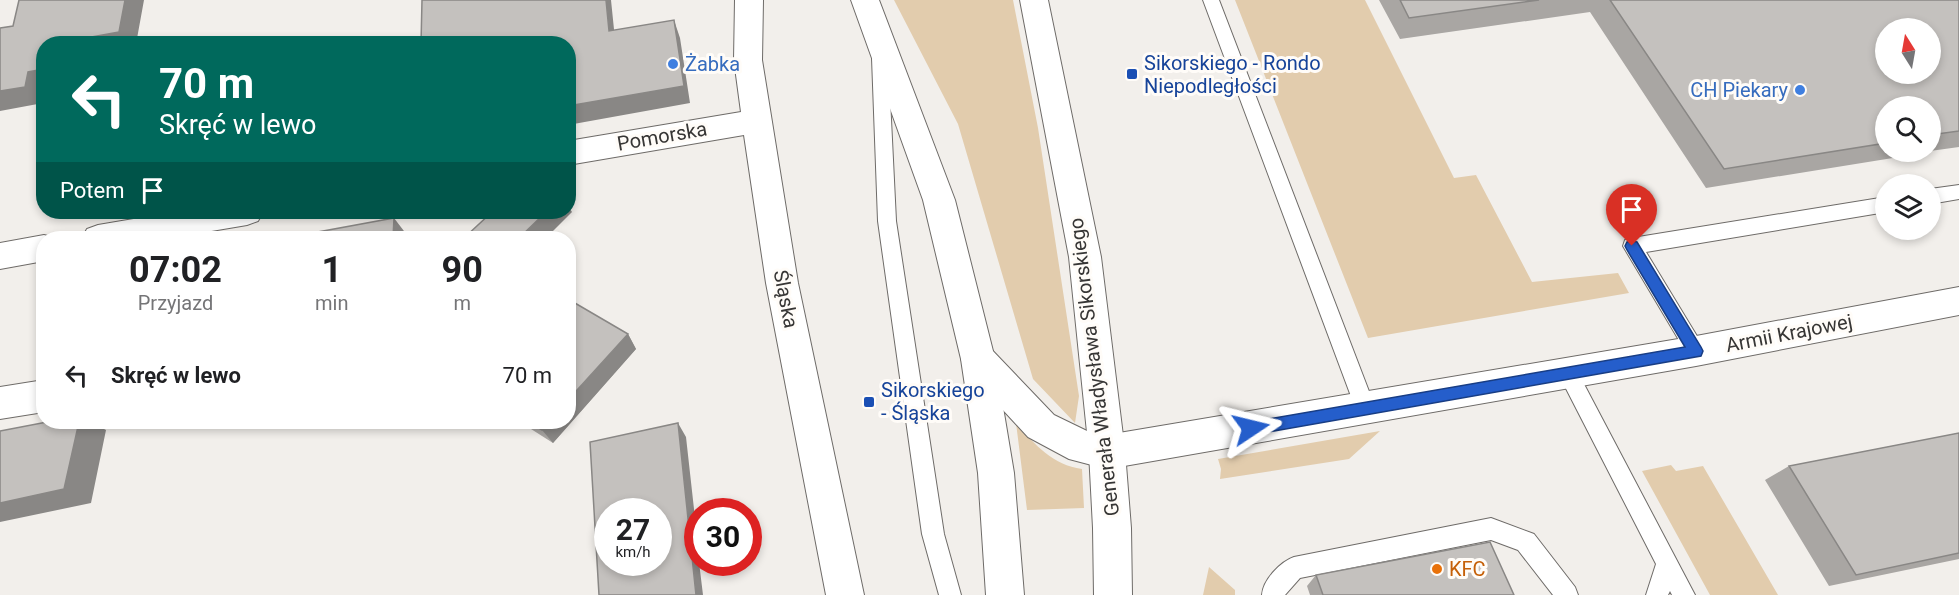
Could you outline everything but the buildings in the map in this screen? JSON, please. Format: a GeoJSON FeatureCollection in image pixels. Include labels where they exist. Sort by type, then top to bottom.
{"type":"FeatureCollection","features":[{"type":"Feature","properties":{"kind":"street","name":"Śląska"},"geometry":{"type":"LineString","coordinates":[[748,0],[748,60],[782,283],[845,595]]}},
{"type":"Feature","properties":{"kind":"street","name":"Generała Władysława Sikorskiego"},"geometry":{"type":"LineString","coordinates":[[1034,0],[1085,257],[1107,452],[1112,528],[1113,595]]}},
{"type":"Feature","properties":{"kind":"street"},"geometry":{"type":"LineString","coordinates":[[862,1],[879,37],[939,200],[978,359],[996,473],[1005,595]]}},
{"type":"Feature","properties":{"kind":"street","name":"Pomorska"},"geometry":{"type":"LineString","coordinates":[[576,152],[756,121]]}},
{"type":"Feature","properties":{"kind":"street"},"geometry":{"type":"LineString","coordinates":[[138,231],[207,219]]}},
{"type":"Feature","properties":{"kind":"street"},"geometry":{"type":"LineString","coordinates":[[0,256],[36,249]]}},
{"type":"Feature","properties":{"kind":"street","name":"Armii Krajowej"},"geometry":{"type":"LineString","coordinates":[[978,359],[1041,426],[1082,447],[1107,452],[1696,351],[1959,301]]}},
{"type":"Feature","properties":{"kind":"street"},"geometry":{"type":"LineString","coordinates":[[0,403],[36,397]]}},
{"type":"Feature","properties":{"kind":"lane"},"geometry":{"type":"LineString","coordinates":[[1211,0],[1365,407]]}},
{"type":"Feature","properties":{"kind":"lane"},"geometry":{"type":"LineString","coordinates":[[879,37],[887,221],[933,534],[950,595]]}},
{"type":"Feature","properties":{"kind":"lane"},"geometry":{"type":"LineString","coordinates":[[1941,195],[1959,192]]}},
{"type":"Feature","properties":{"kind":"lane"},"geometry":{"type":"LineString","coordinates":[[1696,351],[1632,246],[1875,206]]}},
{"type":"Feature","properties":{"kind":"lane"},"geometry":{"type":"LineString","coordinates":[[1568,373],[1684,595]]}},
{"type":"Feature","properties":{"kind":"lane"},"geometry":{"type":"LineString","coordinates":[[1273,595],[1273,591],[1294,568],[1491,529],[1526,542],[1567,595]]}},
{"type":"Feature","properties":{"kind":"lane"},"geometry":{"type":"LineString","coordinates":[[1657,595],[1667,563]]}},
{"type":"Feature","properties":{"kind":"shaded area"},"geometry":{"type":"Polygon","coordinates":[[[894,0],[1013,0],[1038,128],[1079,396],[1075,423],[1033,379],[958,124],[894,0]]]}},
{"type":"Feature","properties":{"kind":"shaded area"},"geometry":{"type":"Polygon","coordinates":[[[1235,0],[1365,0],[1454,178],[1476,175],[1532,282],[1618,273],[1629,293],[1368,338],[1235,0]]]}},
{"type":"Feature","properties":{"kind":"shaded area"},"geometry":{"type":"Polygon","coordinates":[[[1016,423],[1045,453],[1062,463],[1082,469],[1084,508],[1027,510],[1016,423]]]}},
{"type":"Feature","properties":{"kind":"shaded area"},"geometry":{"type":"Polygon","coordinates":[[[1380,431],[1349,459],[1220,479],[1221,469],[1218,459],[1380,431]]]}},
{"type":"Feature","properties":{"kind":"shaded area"},"geometry":{"type":"Polygon","coordinates":[[[1671,465],[1676,471],[1703,466],[1778,595],[1710,595],[1642,471],[1671,465]]]}},
{"type":"Feature","properties":{"kind":"shaded area"},"geometry":{"type":"Polygon","coordinates":[[[1209,567],[1235,590],[1235,595],[1203,595],[1209,567]]]}},
{"type":"Feature","properties":{"kind":"place","name":"Żabka"},"geometry":{"type":"Point","coordinates":[673,64]}},
{"type":"Feature","properties":{"kind":"place","name":"Sikorskiego - Rondo Niepodległości"},"geometry":{"type":"Point","coordinates":[1132,74]}},
{"type":"Feature","properties":{"kind":"place","name":"CH Piekary"},"geometry":{"type":"Point","coordinates":[1800,90]}},
{"type":"Feature","properties":{"kind":"place","name":"Sikorskiego - Śląska"},"geometry":{"type":"Point","coordinates":[869,402]}},
{"type":"Feature","properties":{"kind":"place","name":"KFC"},"geometry":{"type":"Point","coordinates":[1437,569]}},
{"type":"Feature","properties":{"kind":"route"},"geometry":{"type":"LineString","coordinates":[[1251,428],[1696,351],[1632,246]]}}]}
